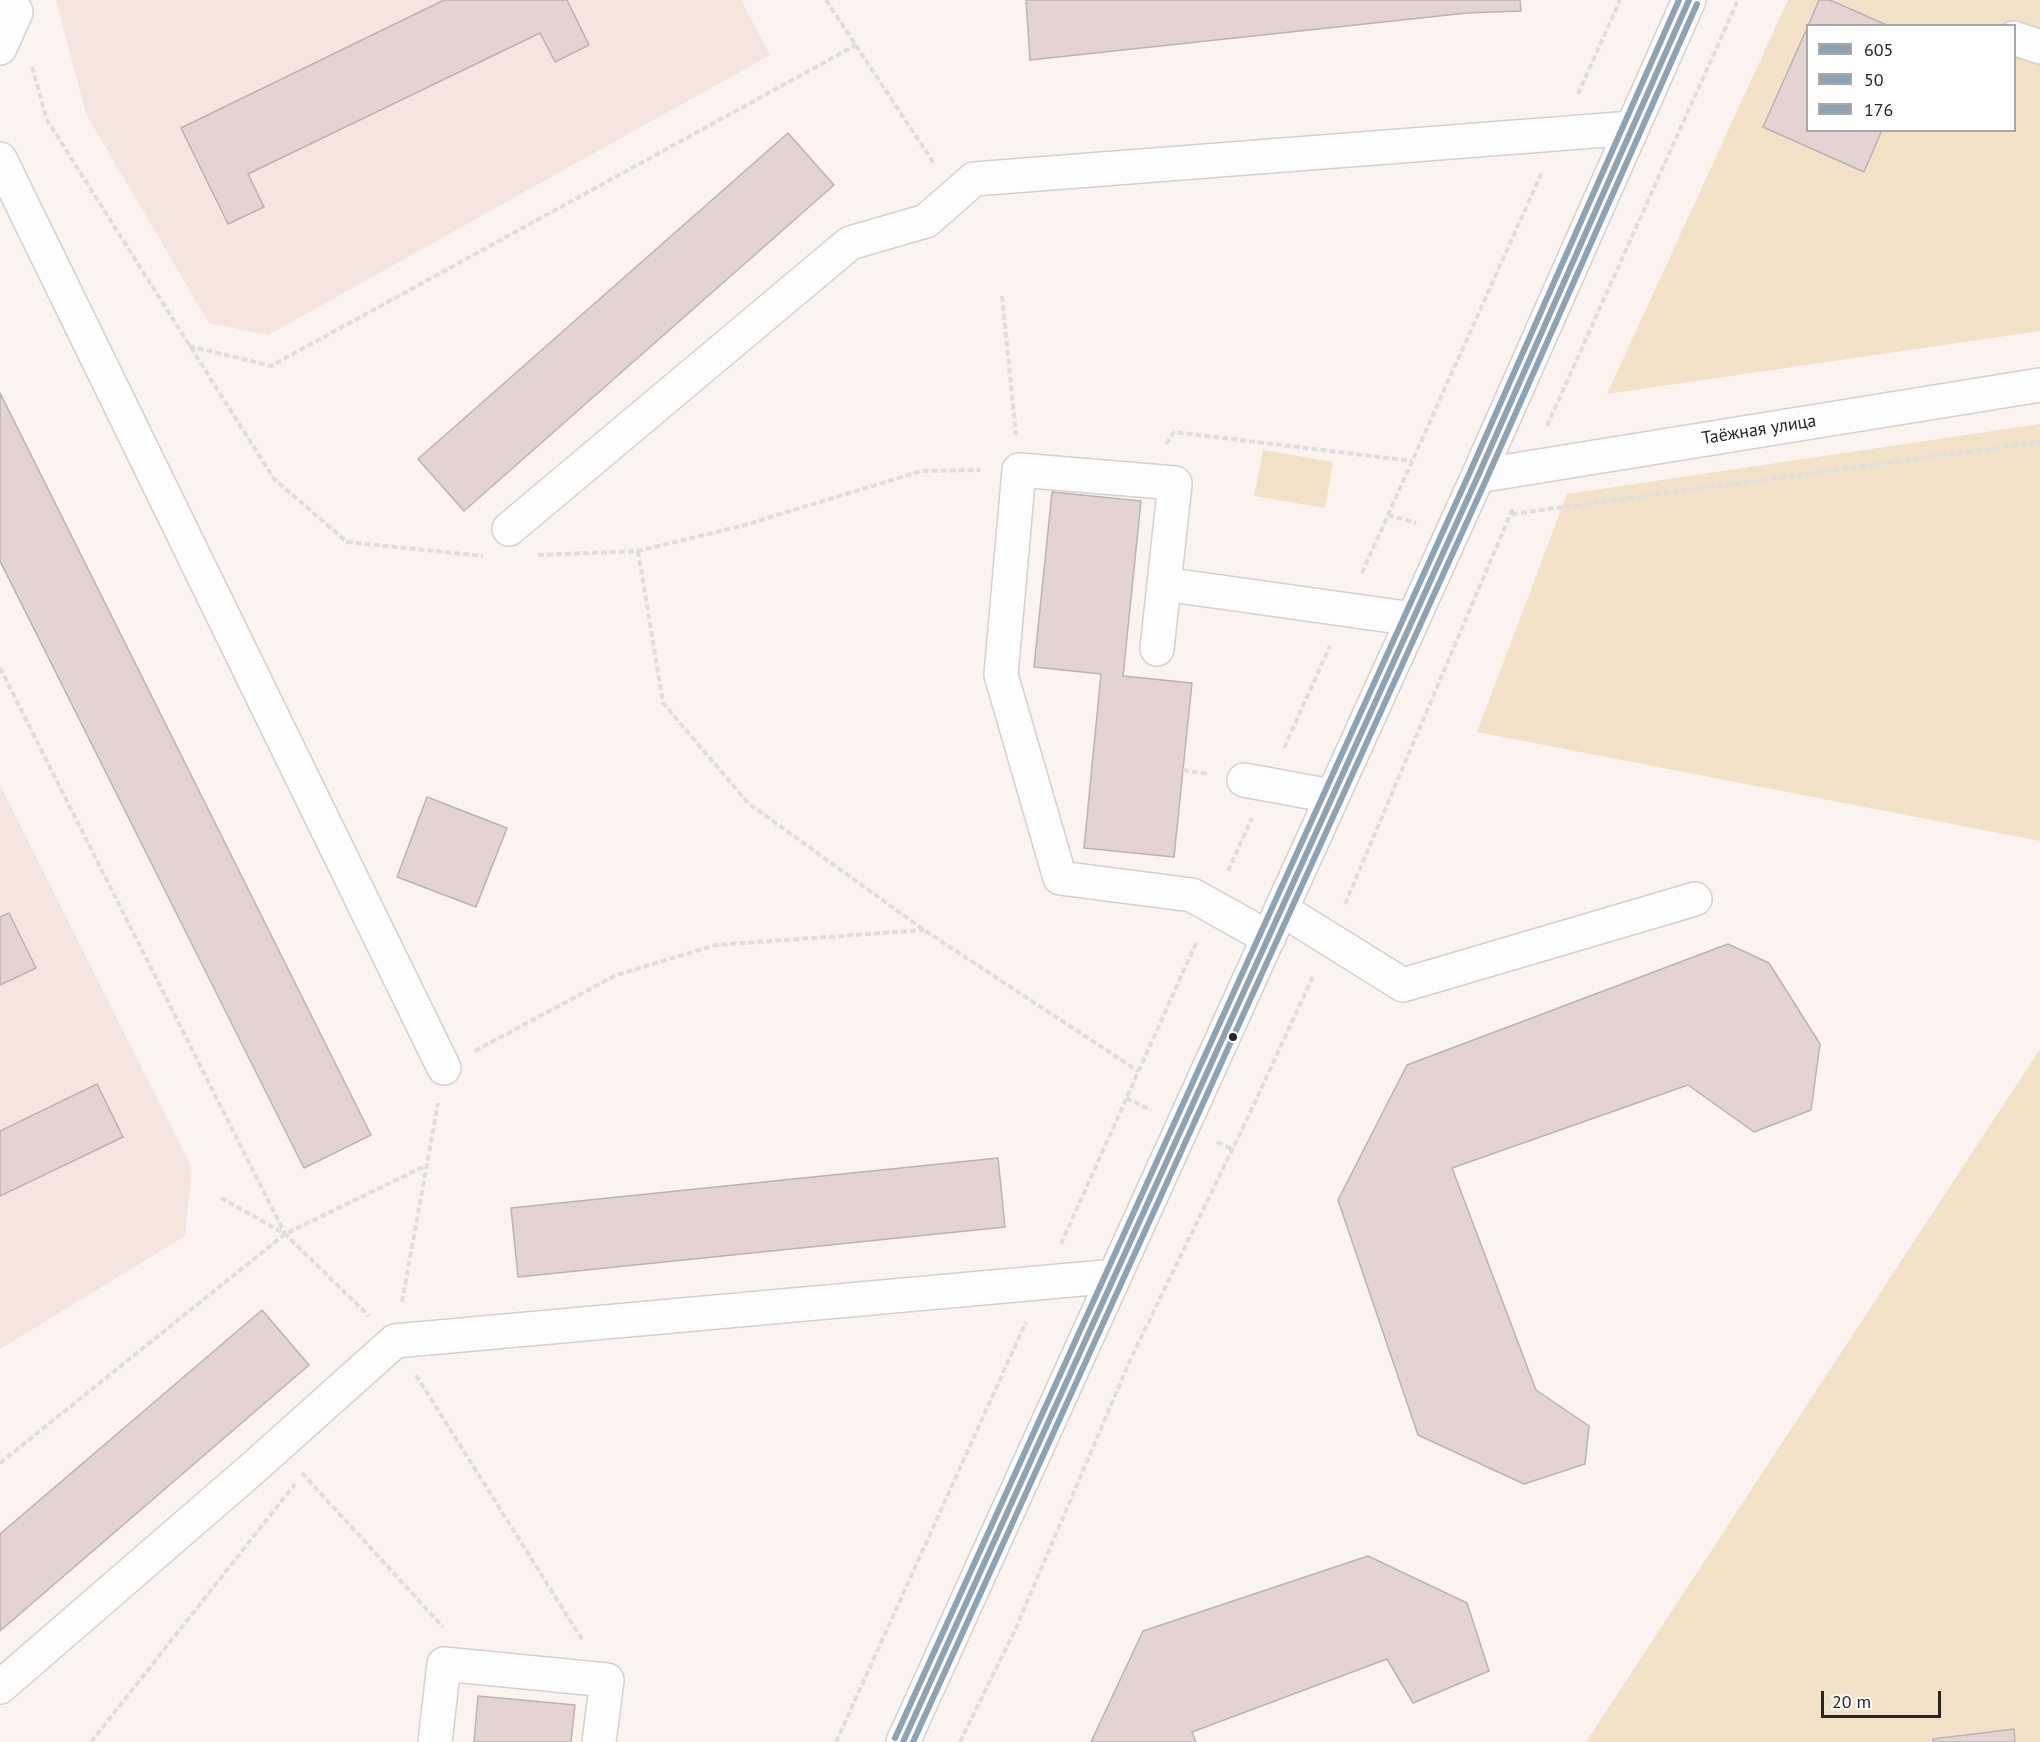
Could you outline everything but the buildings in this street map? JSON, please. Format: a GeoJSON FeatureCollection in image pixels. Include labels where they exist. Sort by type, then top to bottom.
{"type":"FeatureCollection","features":[{"type":"Feature","properties":{"kind":"street"},"geometry":{"type":"LineString","coordinates":[[903,1742],[1478,476],[1689,0]]}},
{"type":"Feature","properties":{"kind":"street"},"geometry":{"type":"LineString","coordinates":[[0,48],[13,6]]}},
{"type":"Feature","properties":{"kind":"street"},"geometry":{"type":"LineString","coordinates":[[2016,39],[2040,47]]}},
{"type":"Feature","properties":{"kind":"street"},"geometry":{"type":"LineString","coordinates":[[509,529],[850,243],[926,221],[974,179],[1632,129]]}},
{"type":"Feature","properties":{"kind":"street"},"geometry":{"type":"LineString","coordinates":[[0,159],[444,1068]]}},
{"type":"Feature","properties":{"kind":"street","name":"Таёжная улица"},"geometry":{"type":"LineString","coordinates":[[1478,476],[2040,385]]}},
{"type":"Feature","properties":{"kind":"street"},"geometry":{"type":"LineString","coordinates":[[1157,649],[1175,483],[1019,470],[1001,675],[1060,878],[1192,895],[1330,939],[1403,985],[1695,899]]}},
{"type":"Feature","properties":{"kind":"street"},"geometry":{"type":"LineString","coordinates":[[1164,584],[1413,619]]}},
{"type":"Feature","properties":{"kind":"street"},"geometry":{"type":"LineString","coordinates":[[1244,780],[1331,796]]}},
{"type":"Feature","properties":{"kind":"street"},"geometry":{"type":"LineString","coordinates":[[0,1687],[395,1341],[1115,1276]]}},
{"type":"Feature","properties":{"kind":"street"},"geometry":{"type":"LineString","coordinates":[[435,1742],[444,1664],[607,1680],[598,1742]]}},
{"type":"Feature","properties":{"kind":"path"},"geometry":{"type":"LineString","coordinates":[[826,0],[956,196]]}},
{"type":"Feature","properties":{"kind":"path"},"geometry":{"type":"LineString","coordinates":[[960,1742],[1015,1630],[1131,1358],[1250,1113],[1330,939],[1511,514],[1529,466],[1738,0]]}},
{"type":"Feature","properties":{"kind":"path"},"geometry":{"type":"LineString","coordinates":[[13,6],[47,120],[187,346],[274,479],[347,542],[486,556]]}},
{"type":"Feature","properties":{"kind":"path"},"geometry":{"type":"LineString","coordinates":[[187,346],[272,366],[856,45]]}},
{"type":"Feature","properties":{"kind":"path"},"geometry":{"type":"LineString","coordinates":[[532,556],[638,551],[745,525],[921,471],[1019,470],[1002,296]]}},
{"type":"Feature","properties":{"kind":"path"},"geometry":{"type":"LineString","coordinates":[[1141,480],[1174,432],[1412,461]]}},
{"type":"Feature","properties":{"kind":"path"},"geometry":{"type":"LineString","coordinates":[[1511,514],[2040,442]]}},
{"type":"Feature","properties":{"kind":"path"},"geometry":{"type":"LineString","coordinates":[[638,551],[663,703],[748,803],[924,930],[1138,1071]]}},
{"type":"Feature","properties":{"kind":"path"},"geometry":{"type":"LineString","coordinates":[[0,668],[285,1234]]}},
{"type":"Feature","properties":{"kind":"path"},"geometry":{"type":"LineString","coordinates":[[395,1341],[444,1068],[616,975],[716,945],[924,930]]}},
{"type":"Feature","properties":{"kind":"path"},"geometry":{"type":"LineString","coordinates":[[0,1463],[285,1234],[427,1165]]}},
{"type":"Feature","properties":{"kind":"path"},"geometry":{"type":"LineString","coordinates":[[221,1197],[285,1234],[395,1341],[607,1680]]}},
{"type":"Feature","properties":{"kind":"path"},"geometry":{"type":"LineString","coordinates":[[277,1446],[480,1667]]}},
{"type":"Feature","properties":{"kind":"path"},"geometry":{"type":"LineString","coordinates":[[91,1742],[303,1474]]}},
{"type":"Feature","properties":{"kind":"shaded area"},"geometry":{"type":"Polygon","coordinates":[[[56,0],[741,0],[770,55],[268,335],[209,323],[86,114],[56,0]]]}},
{"type":"Feature","properties":{"kind":"shaded area"},"geometry":{"type":"Polygon","coordinates":[[[1788,0],[2040,0],[2040,331],[1607,394],[1788,0]]]}},
{"type":"Feature","properties":{"kind":"shaded area"},"geometry":{"type":"Polygon","coordinates":[[[2040,424],[2040,841],[1477,732],[1567,494],[2040,424]]]}},
{"type":"Feature","properties":{"kind":"shaded area"},"geometry":{"type":"Polygon","coordinates":[[[1263,450],[1333,462],[1325,508],[1254,496],[1263,450]]]}},
{"type":"Feature","properties":{"kind":"shaded area"},"geometry":{"type":"Polygon","coordinates":[[[0,785],[192,1168],[185,1236],[0,1349],[0,785]]]}},
{"type":"Feature","properties":{"kind":"shaded area"},"geometry":{"type":"Polygon","coordinates":[[[2040,1049],[2040,1742],[1586,1742],[2040,1049]]]}},
{"type":"Feature","properties":{"kind":"transit line","name":"176"},"geometry":{"type":"LineString","coordinates":[[895,1738],[1470,472],[1679,0]]}},
{"type":"Feature","properties":{"kind":"transit line","name":"605"},"geometry":{"type":"LineString","coordinates":[[903,1742],[1478,476],[1689,0]]}},
{"type":"Feature","properties":{"kind":"transit line","name":"50"},"geometry":{"type":"LineString","coordinates":[[913,1742],[1486,480],[1697,4]]}}]}
